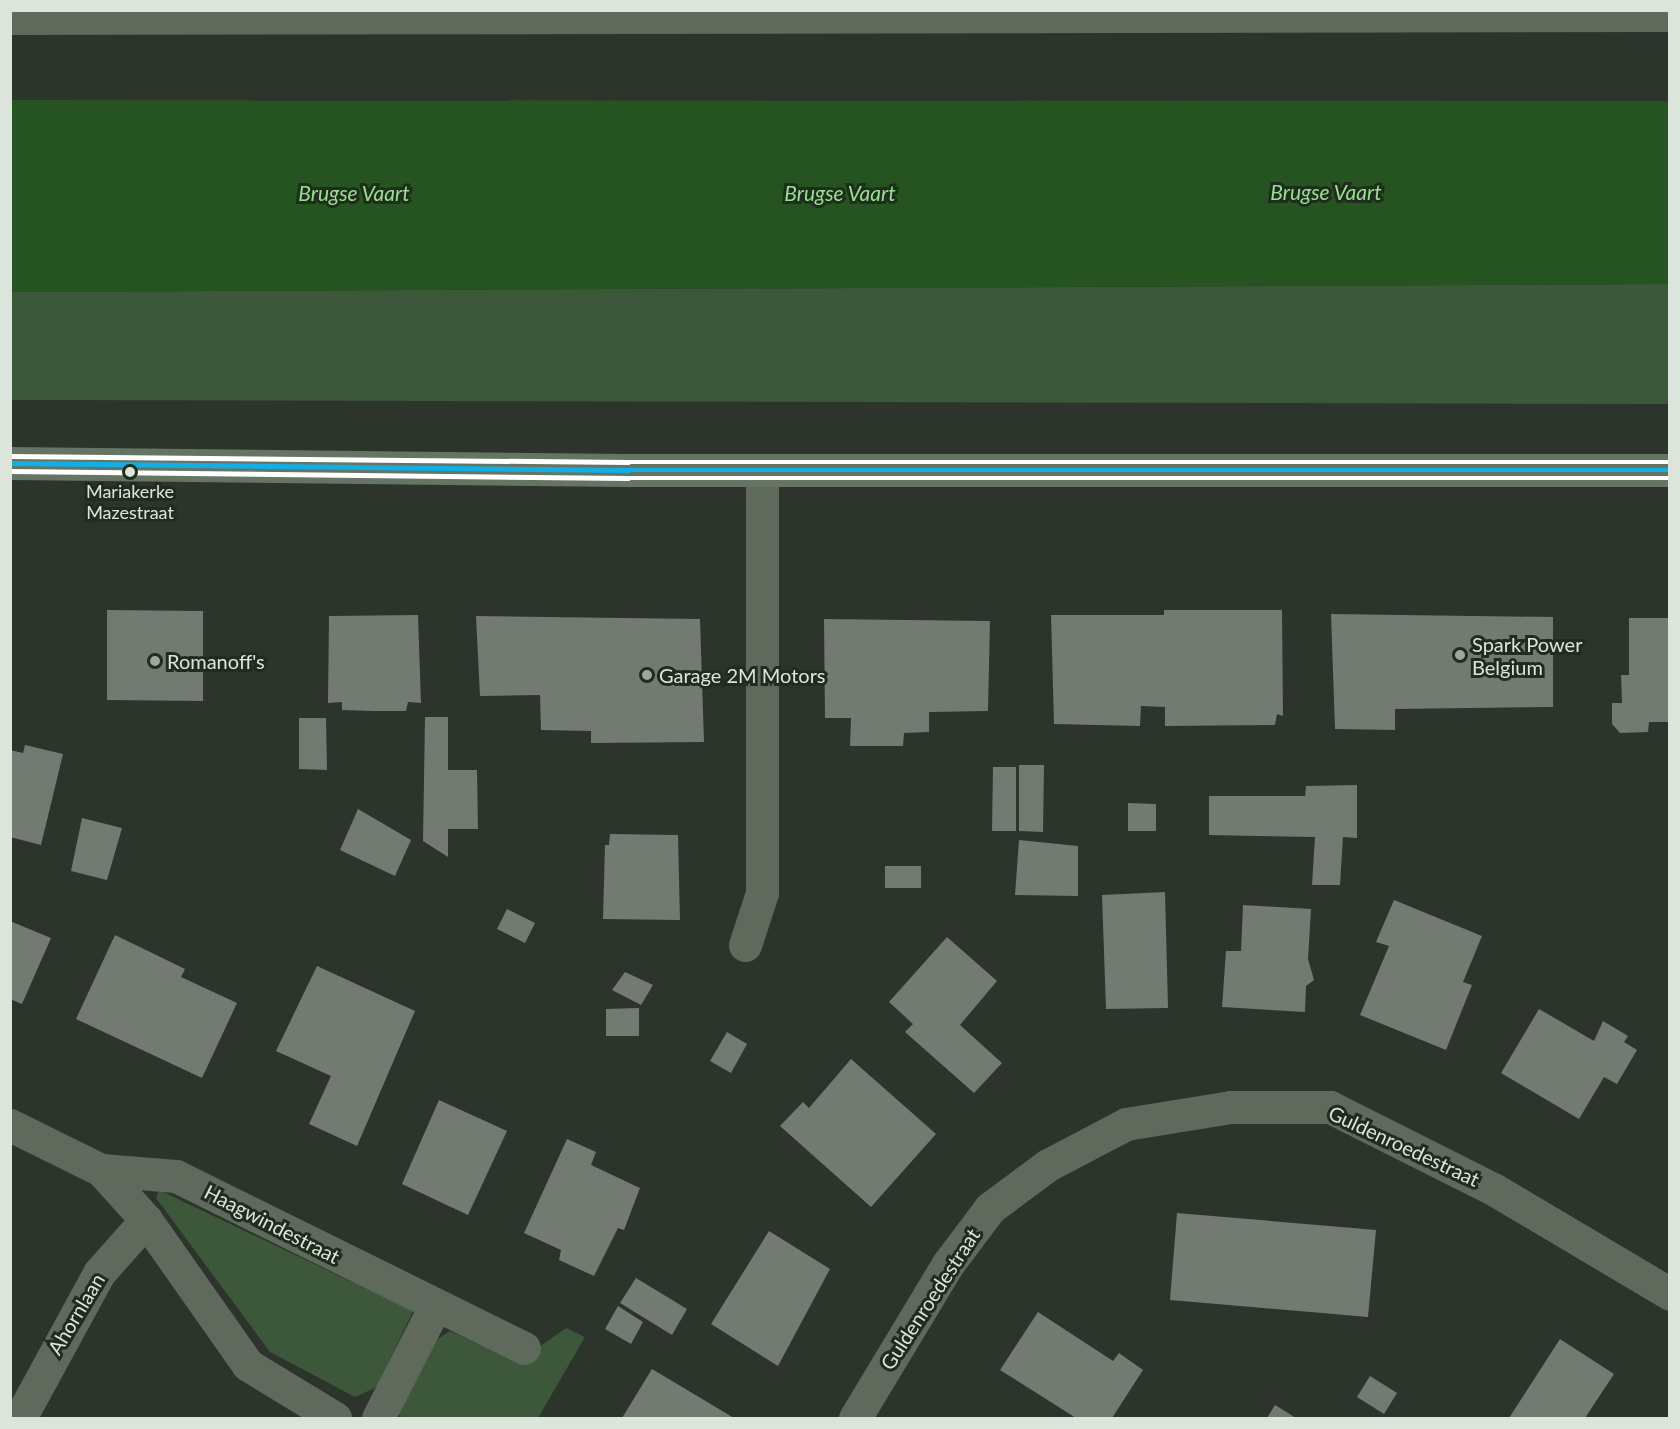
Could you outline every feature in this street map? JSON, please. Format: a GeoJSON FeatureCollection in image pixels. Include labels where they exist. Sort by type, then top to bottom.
{"type":"FeatureCollection","features":[{"type":"Feature","properties":{"kind":"main road"},"geometry":{"type":"LineString","coordinates":[[10,463],[762,470],[1670,470]]}},
{"type":"Feature","properties":{"kind":"street"},"geometry":{"type":"LineString","coordinates":[[10,18],[1670,15]]}},
{"type":"Feature","properties":{"kind":"street"},"geometry":{"type":"LineString","coordinates":[[745,945],[762,893],[762,470]]}},
{"type":"Feature","properties":{"kind":"street","name":"Guldenroedestraat"},"geometry":{"type":"LineString","coordinates":[[855,1419],[948,1264],[990,1208],[1048,1165],[1126,1124],[1231,1107],[1329,1107],[1495,1190],[1670,1294]]}},
{"type":"Feature","properties":{"kind":"street","name":"Haagwindestraat"},"geometry":{"type":"LineString","coordinates":[[10,1125],[101,1170],[146,1220],[248,1365],[335,1419]]}},
{"type":"Feature","properties":{"kind":"street","name":"Haagwindestraat"},"geometry":{"type":"LineString","coordinates":[[101,1170],[176,1176],[524,1348]]}},
{"type":"Feature","properties":{"kind":"street","name":"Ahornlaan"},"geometry":{"type":"LineString","coordinates":[[20,1419],[99,1273],[146,1220]]}},
{"type":"Feature","properties":{"kind":"street"},"geometry":{"type":"LineString","coordinates":[[378,1419],[435,1306]]}},
{"type":"Feature","properties":{"kind":"shaded area"},"geometry":{"type":"Polygon","coordinates":[[[1669,284],[1669,404],[11,400],[11,292],[1669,284]]]}},
{"type":"Feature","properties":{"kind":"shaded area"},"geometry":{"type":"Polygon","coordinates":[[[159,1190],[413,1311],[377,1387],[355,1397],[270,1352],[156,1198],[159,1190]]]}},
{"type":"Feature","properties":{"kind":"shaded area"},"geometry":{"type":"Polygon","coordinates":[[[566,1328],[585,1337],[538,1418],[402,1418],[396,1411],[426,1347],[450,1331],[518,1362],[566,1328]]]}},
{"type":"Feature","properties":{"kind":"water","name":"Brugse Vaart"},"geometry":{"type":"Polygon","coordinates":[[[10,100],[1669,101],[1669,284],[11,292],[10,100]]]}},
{"type":"Feature","properties":{"kind":"building","name":"Romanoff's"},"geometry":{"type":"Polygon","coordinates":[[[107,610],[203,611],[203,701],[107,700],[107,610]]]}},
{"type":"Feature","properties":{"kind":"building"},"geometry":{"type":"Polygon","coordinates":[[[1164,610],[1282,610],[1283,716],[1277,714],[1275,725],[1165,726],[1165,707],[1141,706],[1140,726],[1054,724],[1051,615],[1164,615],[1164,610]]]}},
{"type":"Feature","properties":{"kind":"building"},"geometry":{"type":"Polygon","coordinates":[[[1331,614],[1553,617],[1553,707],[1395,709],[1395,730],[1335,729],[1331,614]]]}},
{"type":"Feature","properties":{"kind":"building"},"geometry":{"type":"Polygon","coordinates":[[[418,615],[421,703],[408,702],[406,711],[374,711],[342,710],[342,702],[328,703],[329,616],[418,615]]]}},
{"type":"Feature","properties":{"kind":"building"},"geometry":{"type":"Polygon","coordinates":[[[476,616],[700,619],[704,742],[591,743],[591,731],[541,730],[540,695],[480,696],[476,616]]]}},
{"type":"Feature","properties":{"kind":"building"},"geometry":{"type":"Polygon","coordinates":[[[1629,618],[1670,618],[1670,722],[1649,722],[1648,732],[1620,733],[1612,724],[1612,703],[1622,703],[1621,675],[1629,675],[1629,618]]]}},
{"type":"Feature","properties":{"kind":"building"},"geometry":{"type":"Polygon","coordinates":[[[824,619],[990,621],[988,711],[929,712],[929,732],[904,733],[903,746],[850,746],[851,718],[825,718],[824,619]]]}},
{"type":"Feature","properties":{"kind":"building"},"geometry":{"type":"Polygon","coordinates":[[[425,717],[448,717],[448,770],[477,770],[478,829],[448,829],[448,857],[423,841],[425,717]]]}},
{"type":"Feature","properties":{"kind":"building"},"geometry":{"type":"Polygon","coordinates":[[[299,718],[326,718],[327,770],[299,769],[299,718]]]}},
{"type":"Feature","properties":{"kind":"building"},"geometry":{"type":"Polygon","coordinates":[[[25,745],[63,754],[41,845],[10,837],[10,750],[23,753],[25,745]]]}},
{"type":"Feature","properties":{"kind":"building"},"geometry":{"type":"Polygon","coordinates":[[[1019,765],[1044,765],[1043,832],[1019,831],[1019,765]]]}},
{"type":"Feature","properties":{"kind":"building"},"geometry":{"type":"Polygon","coordinates":[[[993,767],[1016,767],[1016,831],[992,831],[993,767]]]}},
{"type":"Feature","properties":{"kind":"building"},"geometry":{"type":"Polygon","coordinates":[[[1357,785],[1357,838],[1343,837],[1340,885],[1312,885],[1315,837],[1209,835],[1209,796],[1305,796],[1306,786],[1357,785]]]}},
{"type":"Feature","properties":{"kind":"building"},"geometry":{"type":"Polygon","coordinates":[[[1128,803],[1156,804],[1156,831],[1128,831],[1128,803]]]}},
{"type":"Feature","properties":{"kind":"building"},"geometry":{"type":"Polygon","coordinates":[[[358,809],[411,840],[395,876],[340,850],[358,809]]]}},
{"type":"Feature","properties":{"kind":"building"},"geometry":{"type":"Polygon","coordinates":[[[82,818],[122,828],[107,880],[71,871],[82,818]]]}},
{"type":"Feature","properties":{"kind":"building"},"geometry":{"type":"Polygon","coordinates":[[[610,834],[678,835],[680,920],[603,919],[605,845],[609,845],[610,834]]]}},
{"type":"Feature","properties":{"kind":"building"},"geometry":{"type":"Polygon","coordinates":[[[1019,840],[1078,846],[1078,896],[1015,895],[1019,840]]]}},
{"type":"Feature","properties":{"kind":"building"},"geometry":{"type":"Polygon","coordinates":[[[885,866],[921,866],[921,888],[885,888],[885,866]]]}},
{"type":"Feature","properties":{"kind":"building"},"geometry":{"type":"Polygon","coordinates":[[[1165,892],[1168,1008],[1106,1009],[1102,895],[1165,892]]]}},
{"type":"Feature","properties":{"kind":"building"},"geometry":{"type":"Polygon","coordinates":[[[1394,900],[1482,936],[1463,982],[1472,985],[1446,1050],[1360,1015],[1389,946],[1376,942],[1394,900]]]}},
{"type":"Feature","properties":{"kind":"building"},"geometry":{"type":"Polygon","coordinates":[[[1243,905],[1311,909],[1308,959],[1314,980],[1306,986],[1305,1012],[1222,1007],[1226,951],[1241,951],[1243,905]]]}},
{"type":"Feature","properties":{"kind":"building"},"geometry":{"type":"Polygon","coordinates":[[[507,909],[535,923],[525,943],[497,929],[507,909]]]}},
{"type":"Feature","properties":{"kind":"building"},"geometry":{"type":"Polygon","coordinates":[[[10,921],[51,938],[22,1004],[10,999],[10,921]]]}},
{"type":"Feature","properties":{"kind":"building"},"geometry":{"type":"Polygon","coordinates":[[[115,935],[185,969],[181,977],[237,1003],[202,1078],[76,1019],[115,935]]]}},
{"type":"Feature","properties":{"kind":"building"},"geometry":{"type":"Polygon","coordinates":[[[947,937],[997,981],[960,1025],[1002,1063],[974,1093],[905,1032],[913,1024],[889,1002],[947,937]]]}},
{"type":"Feature","properties":{"kind":"building"},"geometry":{"type":"Polygon","coordinates":[[[317,966],[415,1011],[357,1146],[309,1124],[331,1076],[276,1051],[317,966]]]}},
{"type":"Feature","properties":{"kind":"building"},"geometry":{"type":"Polygon","coordinates":[[[625,972],[653,985],[641,1005],[612,990],[625,972]]]}},
{"type":"Feature","properties":{"kind":"building"},"geometry":{"type":"Polygon","coordinates":[[[639,1008],[639,1036],[606,1036],[606,1009],[639,1008]]]}},
{"type":"Feature","properties":{"kind":"building"},"geometry":{"type":"Polygon","coordinates":[[[1539,1009],[1594,1041],[1603,1021],[1628,1036],[1624,1042],[1637,1050],[1617,1084],[1604,1077],[1579,1119],[1501,1073],[1539,1009]]]}},
{"type":"Feature","properties":{"kind":"building"},"geometry":{"type":"Polygon","coordinates":[[[727,1032],[747,1044],[731,1073],[710,1061],[727,1032]]]}},
{"type":"Feature","properties":{"kind":"building"},"geometry":{"type":"Polygon","coordinates":[[[851,1059],[936,1134],[871,1207],[780,1126],[803,1102],[809,1108],[851,1059]]]}},
{"type":"Feature","properties":{"kind":"building"},"geometry":{"type":"Polygon","coordinates":[[[439,1100],[507,1131],[468,1215],[402,1184],[439,1100]]]}},
{"type":"Feature","properties":{"kind":"building"},"geometry":{"type":"Polygon","coordinates":[[[567,1139],[596,1152],[591,1165],[640,1188],[624,1230],[618,1228],[594,1276],[559,1260],[561,1250],[524,1233],[567,1139]]]}},
{"type":"Feature","properties":{"kind":"building"},"geometry":{"type":"Polygon","coordinates":[[[1177,1213],[1376,1230],[1368,1317],[1170,1300],[1177,1213]]]}},
{"type":"Feature","properties":{"kind":"building"},"geometry":{"type":"Polygon","coordinates":[[[769,1231],[830,1269],[778,1366],[711,1324],[769,1231]]]}},
{"type":"Feature","properties":{"kind":"building"},"geometry":{"type":"Polygon","coordinates":[[[636,1278],[687,1309],[672,1335],[620,1303],[636,1278]]]}},
{"type":"Feature","properties":{"kind":"building"},"geometry":{"type":"Polygon","coordinates":[[[618,1306],[643,1322],[631,1344],[605,1329],[618,1306]]]}},
{"type":"Feature","properties":{"kind":"building"},"geometry":{"type":"Polygon","coordinates":[[[1038,1312],[1113,1361],[1119,1353],[1143,1370],[1112,1418],[1076,1418],[1000,1370],[1038,1312]]]}},
{"type":"Feature","properties":{"kind":"building"},"geometry":{"type":"Polygon","coordinates":[[[1560,1339],[1614,1374],[1585,1418],[1509,1418],[1560,1339]]]}},
{"type":"Feature","properties":{"kind":"building"},"geometry":{"type":"Polygon","coordinates":[[[652,1369],[734,1418],[622,1418],[652,1369]]]}},
{"type":"Feature","properties":{"kind":"building"},"geometry":{"type":"Polygon","coordinates":[[[1370,1376],[1397,1393],[1384,1414],[1357,1397],[1370,1376]]]}},
{"type":"Feature","properties":{"kind":"building"},"geometry":{"type":"Polygon","coordinates":[[[1275,1405],[1296,1418],[1267,1418],[1275,1405]]]}},
{"type":"Feature","properties":{"kind":"transit line"},"geometry":{"type":"LineString","coordinates":[[10,456],[628,462],[1670,462]]}},
{"type":"Feature","properties":{"kind":"transit line"},"geometry":{"type":"LineString","coordinates":[[10,463],[628,470],[1670,470]]}},
{"type":"Feature","properties":{"kind":"transit line"},"geometry":{"type":"LineString","coordinates":[[10,471],[628,478],[1670,478]]}},
{"type":"Feature","properties":{"kind":"place","name":"Mariakerke Mazestraat"},"geometry":{"type":"Point","coordinates":[130,472]}},
{"type":"Feature","properties":{"kind":"place","name":"Spark Power Belgium"},"geometry":{"type":"Point","coordinates":[1460,655]}},
{"type":"Feature","properties":{"kind":"place","name":"Romanoff's"},"geometry":{"type":"Point","coordinates":[155,661]}},
{"type":"Feature","properties":{"kind":"place","name":"Garage 2M Motors"},"geometry":{"type":"Point","coordinates":[647,675]}}]}
